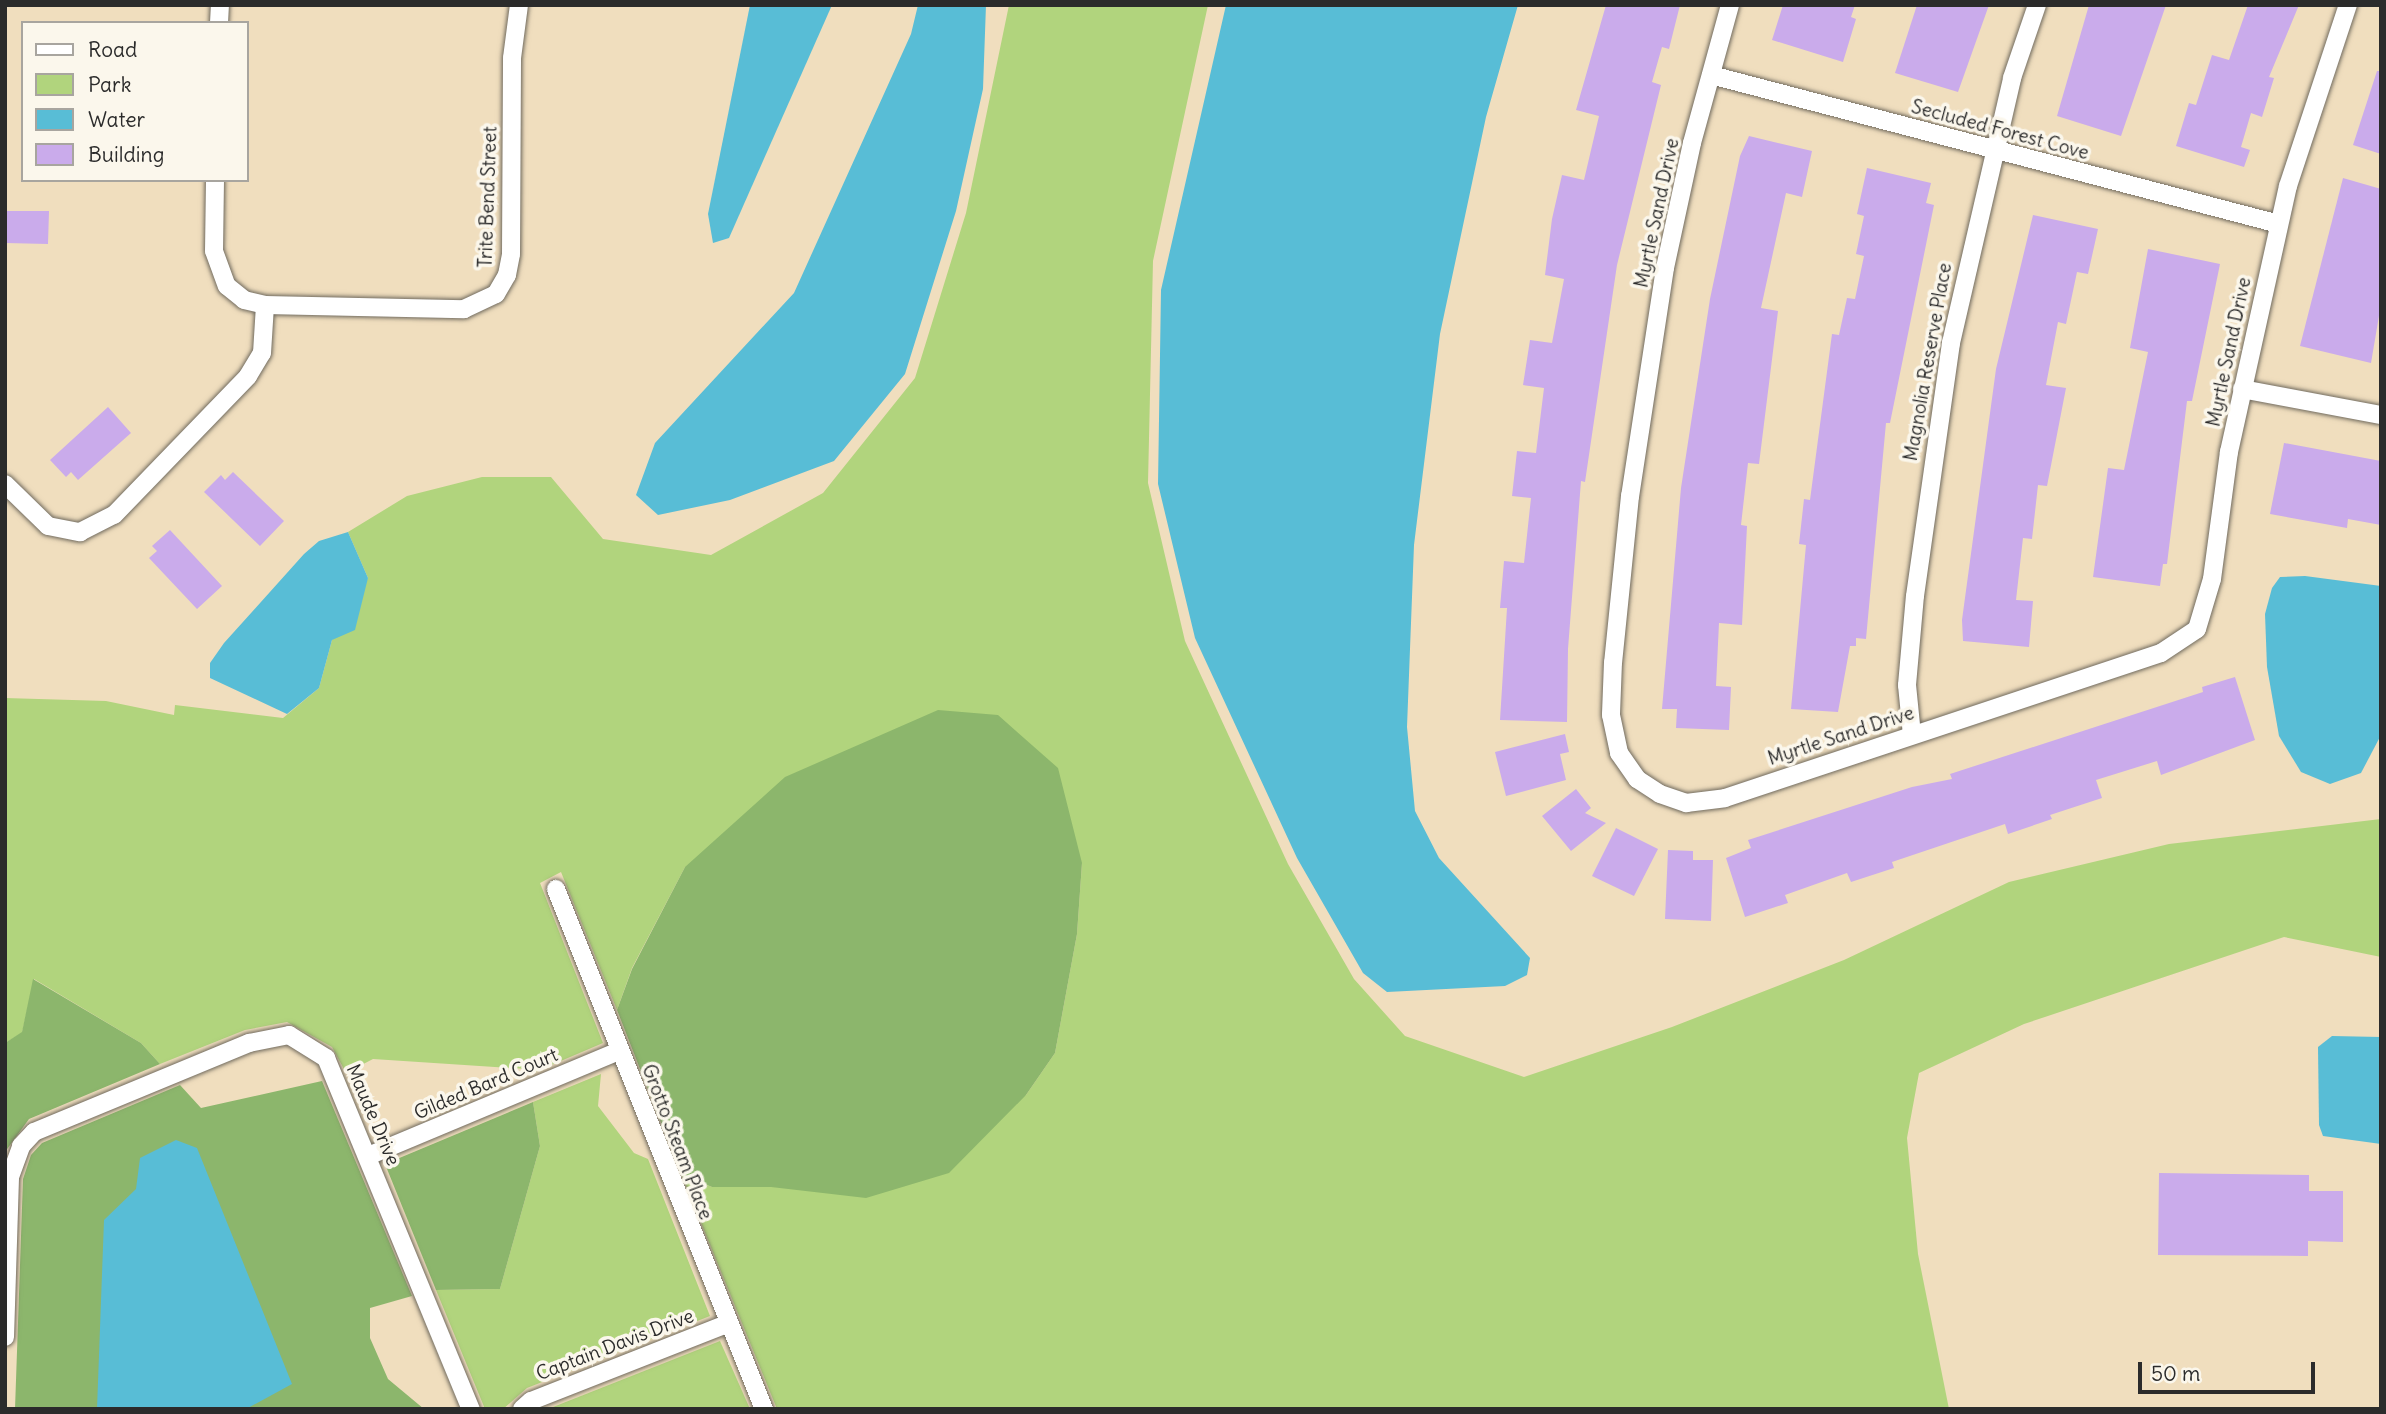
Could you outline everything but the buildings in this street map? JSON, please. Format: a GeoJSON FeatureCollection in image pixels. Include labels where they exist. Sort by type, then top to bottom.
{"type":"FeatureCollection","features":[{"type":"Feature","properties":{"kind":"street","name":"Trite Bend Street"},"geometry":{"type":"LineString","coordinates":[[265,306],[464,309],[496,294],[507,275],[512,58],[519,5]]}},
{"type":"Feature","properties":{"kind":"street","name":"Myrtle Sand Drive"},"geometry":{"type":"LineString","coordinates":[[1730,5],[1665,268],[1644,397],[1613,662],[1611,715],[1619,754],[1637,779],[1660,794],[1686,803],[1725,798],[2161,653],[2196,629],[2212,579],[2242,389],[2279,223],[2348,5]]}},
{"type":"Feature","properties":{"kind":"street","name":"Magnolia Reserve Place"},"geometry":{"type":"LineString","coordinates":[[1912,735],[1907,685],[1931,466],[1951,343],[1993,151],[2037,5]]}},
{"type":"Feature","properties":{"kind":"street","name":"Secluded Forest Cove"},"geometry":{"type":"LineString","coordinates":[[1711,75],[1993,151],[2279,223]]}},
{"type":"Feature","properties":{"kind":"street"},"geometry":{"type":"LineString","coordinates":[[5,484],[48,526],[80,532],[114,515],[248,376],[261,353],[265,306],[244,300],[227,286],[214,251],[215,182]]}},
{"type":"Feature","properties":{"kind":"street"},"geometry":{"type":"LineString","coordinates":[[2242,389],[2381,415]]}},
{"type":"Feature","properties":{"kind":"street","name":"Grotto Steam Place"},"geometry":{"type":"LineString","coordinates":[[556,889],[726,1324],[764,1409]]}},
{"type":"Feature","properties":{"kind":"street","name":"Maude Drive"},"geometry":{"type":"LineString","coordinates":[[5,1337],[13,1168],[21,1146],[34,1132],[249,1043],[289,1035],[326,1058],[471,1409]]}},
{"type":"Feature","properties":{"kind":"street","name":"Gilded Bard Court"},"geometry":{"type":"LineString","coordinates":[[368,1156],[619,1051]]}},
{"type":"Feature","properties":{"kind":"street","name":"Captain Davis Drive"},"geometry":{"type":"LineString","coordinates":[[522,1409],[531,1401],[726,1324]]}},
{"type":"Feature","properties":{"kind":"green space"},"geometry":{"type":"Polygon","coordinates":[[[1009,5],[1208,5],[1153,261],[1148,483],[1185,641],[1288,864],[1354,979],[1405,1036],[1524,1077],[1672,1027],[1844,960],[2009,882],[2169,844],[2381,819],[2381,957],[2284,937],[2024,1024],[1919,1073],[1907,1138],[1918,1254],[1949,1409],[777,1409],[681,1174],[712,1187],[771,1187],[1026,1095],[1055,1053],[1077,934],[1082,863],[685,867],[632,968],[617,1010],[561,872],[540,883],[603,1043],[528,1075],[527,1069],[373,1059],[346,1073],[332,1047],[287,1022],[245,1030],[160,1064],[141,1043],[34,979],[22,1033],[5,1043],[5,698],[106,701],[174,715],[175,705],[283,718],[319,688],[332,640],[368,578],[348,532],[407,496],[482,477],[551,477],[603,539],[711,555],[823,493],[915,378],[966,213],[1009,5]]]}},
{"type":"Feature","properties":{"kind":"green space"},"geometry":{"type":"Polygon","coordinates":[[[938,710],[998,715],[1058,768],[1082,863],[1077,934],[1055,1053],[1026,1095],[949,1173],[866,1198],[771,1187],[712,1187],[681,1174],[617,1010],[632,969],[685,867],[785,777],[938,710]]]}},
{"type":"Feature","properties":{"kind":"green space"},"geometry":{"type":"Polygon","coordinates":[[[33,979],[141,1043],[160,1064],[29,1119],[5,1152],[5,1043],[22,1032],[33,979]]]}},
{"type":"Feature","properties":{"kind":"green space"},"geometry":{"type":"Polygon","coordinates":[[[601,1074],[598,1106],[634,1153],[648,1159],[710,1316],[527,1388],[503,1409],[485,1409],[436,1290],[500,1289],[540,1146],[533,1102],[601,1074]]]}},
{"type":"Feature","properties":{"kind":"green space"},"geometry":{"type":"Polygon","coordinates":[[[322,1081],[412,1296],[370,1308],[370,1338],[388,1379],[424,1409],[15,1409],[23,1179],[31,1155],[42,1143],[180,1085],[201,1108],[322,1081]]]}},
{"type":"Feature","properties":{"kind":"green space"},"geometry":{"type":"Polygon","coordinates":[[[533,1102],[540,1146],[500,1289],[436,1290],[385,1164],[533,1102]]]}},
{"type":"Feature","properties":{"kind":"green space"},"geometry":{"type":"Polygon","coordinates":[[[720,1341],[750,1409],[548,1409],[720,1341]]]}},
{"type":"Feature","properties":{"kind":"water"},"geometry":{"type":"Polygon","coordinates":[[[750,5],[832,5],[729,238],[713,243],[708,214],[750,5]]]}},
{"type":"Feature","properties":{"kind":"water"},"geometry":{"type":"Polygon","coordinates":[[[918,5],[986,5],[983,89],[956,211],[905,374],[834,461],[730,500],[658,515],[636,495],[655,443],[794,293],[911,34],[918,5]]]}},
{"type":"Feature","properties":{"kind":"water"},"geometry":{"type":"Polygon","coordinates":[[[1226,5],[1518,5],[1486,117],[1440,334],[1414,545],[1407,727],[1415,811],[1439,858],[1530,958],[1527,975],[1505,986],[1387,992],[1363,973],[1297,858],[1195,638],[1158,484],[1161,290],[1226,5]]]}},
{"type":"Feature","properties":{"kind":"water"},"geometry":{"type":"Polygon","coordinates":[[[348,532],[368,578],[355,630],[332,640],[319,688],[287,714],[210,678],[210,663],[224,643],[304,554],[319,541],[348,532]]]}},
{"type":"Feature","properties":{"kind":"water"},"geometry":{"type":"Polygon","coordinates":[[[2305,576],[2381,586],[2381,735],[2361,773],[2330,784],[2301,772],[2279,736],[2267,667],[2265,614],[2272,588],[2280,577],[2305,576]]]}},
{"type":"Feature","properties":{"kind":"water"},"geometry":{"type":"Polygon","coordinates":[[[2332,1036],[2381,1037],[2381,1144],[2323,1136],[2319,1125],[2318,1047],[2332,1036]]]}},
{"type":"Feature","properties":{"kind":"water"},"geometry":{"type":"Polygon","coordinates":[[[176,1140],[197,1148],[292,1384],[246,1409],[97,1409],[104,1220],[136,1189],[140,1158],[176,1140]]]}}]}
